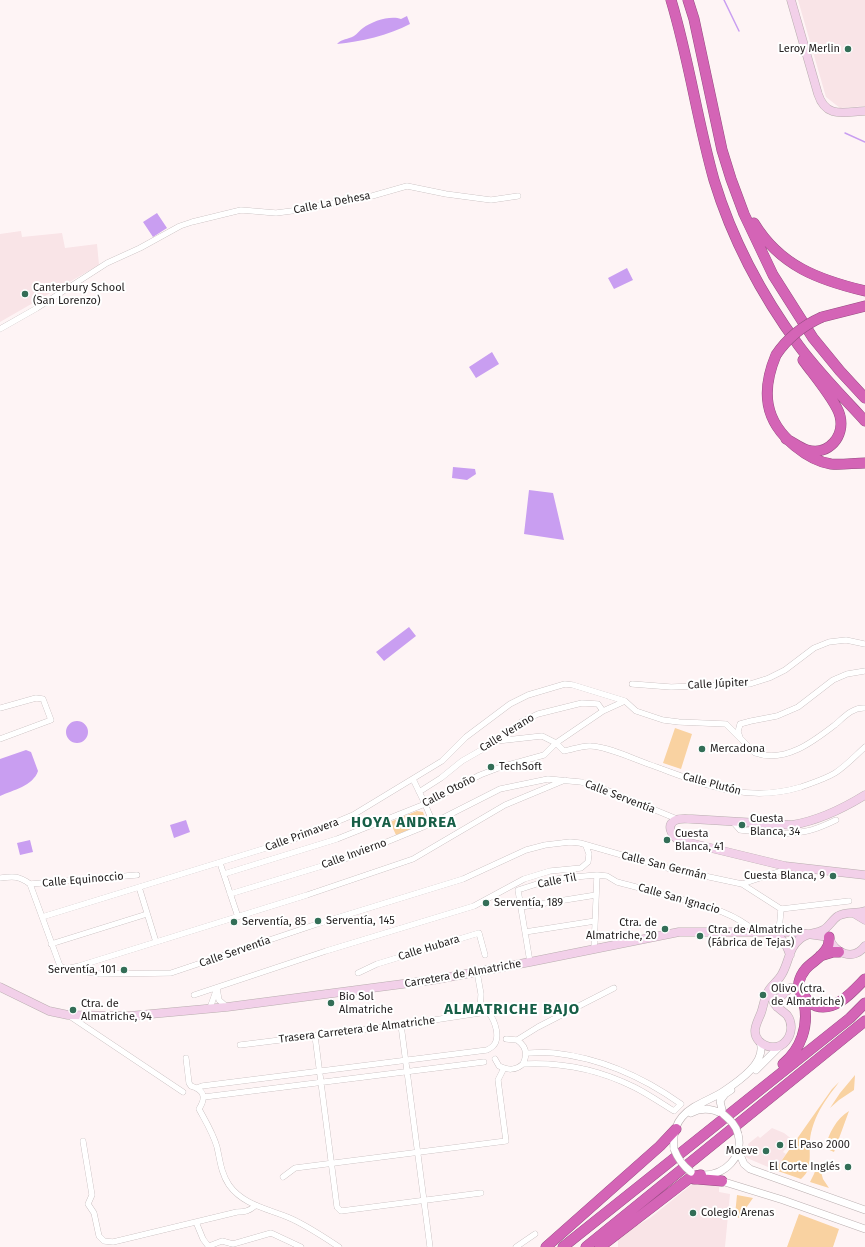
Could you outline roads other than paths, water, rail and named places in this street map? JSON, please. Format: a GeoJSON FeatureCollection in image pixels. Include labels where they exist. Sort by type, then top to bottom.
{"type":"FeatureCollection","features":[{"type":"Feature","properties":{"kind":"highway"},"geometry":{"type":"LineString","coordinates":[[671,0],[679,25],[703,138],[715,181],[729,222],[757,290],[797,352],[835,404],[840,415],[841,426],[839,437],[833,444],[824,450],[807,450],[786,438]]}},
{"type":"Feature","properties":{"kind":"highway"},"geometry":{"type":"LineString","coordinates":[[688,0],[694,19],[722,150],[744,214],[773,275],[813,338],[840,371],[865,398]]}},
{"type":"Feature","properties":{"kind":"highway"},"geometry":{"type":"LineString","coordinates":[[731,179],[740,193],[752,221],[760,233],[779,254],[804,271],[819,278],[865,291]]}},
{"type":"Feature","properties":{"kind":"highway"},"geometry":{"type":"LineString","coordinates":[[739,245],[766,295],[800,346],[830,383],[865,421]]}},
{"type":"Feature","properties":{"kind":"highway"},"geometry":{"type":"LineString","coordinates":[[865,306],[822,317],[805,326],[790,337],[776,355],[770,369],[767,383],[767,399],[771,415],[779,431],[786,438],[807,455],[817,460],[831,464],[865,463]]}},
{"type":"Feature","properties":{"kind":"highway"},"geometry":{"type":"LineString","coordinates":[[717,1125],[736,1103],[797,1050],[803,1036],[805,1023],[804,1003],[799,985],[807,966],[820,956],[828,946],[829,937]]}},
{"type":"Feature","properties":{"kind":"highway"},"geometry":{"type":"LineString","coordinates":[[820,956],[833,952],[839,952]]}},
{"type":"Feature","properties":{"kind":"highway"},"geometry":{"type":"LineString","coordinates":[[803,973],[803,994],[806,1000],[819,1007],[827,1007],[843,1000],[865,979]]}},
{"type":"Feature","properties":{"kind":"highway"},"geometry":{"type":"LineString","coordinates":[[563,1247],[850,1018],[865,1004]]}},
{"type":"Feature","properties":{"kind":"highway"},"geometry":{"type":"LineString","coordinates":[[586,1247],[865,1021]]}},
{"type":"Feature","properties":{"kind":"highway"},"geometry":{"type":"LineString","coordinates":[[791,1082],[849,1039],[865,1030]]}},
{"type":"Feature","properties":{"kind":"highway"},"geometry":{"type":"LineString","coordinates":[[546,1247],[660,1146],[677,1126]]}},
{"type":"Feature","properties":{"kind":"highway"},"geometry":{"type":"LineString","coordinates":[[600,1247],[696,1173]]}},
{"type":"Feature","properties":{"kind":"highway"},"geometry":{"type":"LineString","coordinates":[[684,1181],[698,1178],[722,1181]]}},
{"type":"Feature","properties":{"kind":"main road"},"geometry":{"type":"LineString","coordinates":[[791,0],[818,94],[823,106],[827,110],[837,113],[865,112]]}},
{"type":"Feature","properties":{"kind":"main road"},"geometry":{"type":"LineString","coordinates":[[865,795],[820,818],[792,825],[677,819],[672,823],[670,828],[672,835],[678,840],[785,866],[865,875]]}},
{"type":"Feature","properties":{"kind":"main road"},"geometry":{"type":"LineString","coordinates":[[776,983],[772,993],[774,1003],[788,1016],[791,1023],[791,1030],[789,1037],[780,1046],[766,1046],[760,1042],[755,1032],[755,1026],[761,1013],[765,997],[787,965],[792,948],[800,939],[824,930],[839,916],[843,914],[854,914],[865,910]]}},
{"type":"Feature","properties":{"kind":"main road"},"geometry":{"type":"LineString","coordinates":[[854,914],[865,920]]}},
{"type":"Feature","properties":{"kind":"main road"},"geometry":{"type":"LineString","coordinates":[[832,922],[829,937],[834,947],[839,952],[854,954],[865,946]]}},
{"type":"Feature","properties":{"kind":"main road","name":"Carretera de Almatriche"},"geometry":{"type":"LineString","coordinates":[[0,987],[49,1011],[68,1015],[129,1016],[227,1007],[433,980],[594,950],[679,932],[779,932],[829,937]]}},
{"type":"Feature","properties":{"kind":"main road"},"geometry":{"type":"LineString","coordinates":[[759,932],[777,936],[785,942],[790,955]]}},
{"type":"Feature","properties":{"kind":"main road"},"geometry":{"type":"LineString","coordinates":[[777,1007],[778,999],[790,988],[794,988],[800,992]]}},
{"type":"Feature","properties":{"kind":"street","name":"Calle La Dehesa"},"geometry":{"type":"LineString","coordinates":[[0,329],[37,308],[108,263],[180,226],[228,212],[241,210],[276,213],[299,210],[372,196],[407,186],[446,194],[491,200],[518,196]]}},
{"type":"Feature","properties":{"kind":"street","name":"Calle Júpiter"},"geometry":{"type":"LineString","coordinates":[[632,684],[671,687],[750,684],[769,678],[785,670],[814,648],[830,642],[846,640],[865,644]]}},
{"type":"Feature","properties":{"kind":"street"},"geometry":{"type":"LineString","coordinates":[[865,671],[847,674],[833,680],[798,707],[777,716],[751,720],[740,724],[738,732],[741,739],[755,753],[773,756],[792,752],[815,741],[850,712],[862,707],[865,708]]}},
{"type":"Feature","properties":{"kind":"street","name":"Calle Primavera"},"geometry":{"type":"LineString","coordinates":[[42,917],[292,840],[353,815],[442,761],[466,737],[510,704],[528,694],[565,684],[573,685],[625,701],[636,711],[663,720],[726,724],[741,739]]}},
{"type":"Feature","properties":{"kind":"street"},"geometry":{"type":"LineString","coordinates":[[0,708],[36,698],[43,699],[52,720],[0,739]]}},
{"type":"Feature","properties":{"kind":"street"},"geometry":{"type":"LineString","coordinates":[[603,711],[625,701]]}},
{"type":"Feature","properties":{"kind":"street","name":"Calle Verano"},"geometry":{"type":"LineString","coordinates":[[419,792],[441,778],[462,761],[496,742],[521,722],[538,714],[582,703],[598,704],[603,711]]}},
{"type":"Feature","properties":{"kind":"street","name":"Calle Otoño"},"geometry":{"type":"LineString","coordinates":[[224,874],[337,839],[425,804],[480,775],[501,767],[544,755],[556,743],[603,711]]}},
{"type":"Feature","properties":{"kind":"street"},"geometry":{"type":"LineString","coordinates":[[496,742],[542,736],[556,743]]}},
{"type":"Feature","properties":{"kind":"street","name":"Calle Plutón"},"geometry":{"type":"LineString","coordinates":[[556,743],[564,751],[590,746],[609,750],[708,785],[736,792],[756,794],[770,794],[788,791],[812,784],[835,773],[865,748]]}},
{"type":"Feature","properties":{"kind":"street"},"geometry":{"type":"LineString","coordinates":[[413,779],[433,823]]}},
{"type":"Feature","properties":{"kind":"street","name":"Calle Invierno"},"geometry":{"type":"LineString","coordinates":[[230,894],[345,859],[433,823],[500,789],[548,779],[565,780]]}},
{"type":"Feature","properties":{"kind":"street"},"geometry":{"type":"LineString","coordinates":[[0,878],[12,876],[22,878],[30,884],[60,966],[66,969],[386,870],[413,859],[505,805],[565,780]]}},
{"type":"Feature","properties":{"kind":"street","name":"Calle Serventía"},"geometry":{"type":"LineString","coordinates":[[565,780],[581,782],[604,790],[677,819]]}},
{"type":"Feature","properties":{"kind":"street"},"geometry":{"type":"LineString","coordinates":[[733,822],[740,830],[791,834],[808,831],[836,820]]}},
{"type":"Feature","properties":{"kind":"street","name":"Calle Serventía"},"geometry":{"type":"LineString","coordinates":[[79,966],[81,971],[100,974],[171,973],[317,924],[463,879],[526,850],[545,845],[570,842],[580,843],[586,846]]}},
{"type":"Feature","properties":{"kind":"street"},"geometry":{"type":"LineString","coordinates":[[194,995],[326,950],[474,906],[524,879],[550,871],[581,868],[588,862],[589,854],[586,846]]}},
{"type":"Feature","properties":{"kind":"street","name":"Calle San Germán"},"geometry":{"type":"LineString","coordinates":[[586,846],[667,868],[742,884],[782,909]]}},
{"type":"Feature","properties":{"kind":"street"},"geometry":{"type":"LineString","coordinates":[[220,862],[238,916]]}},
{"type":"Feature","properties":{"kind":"street"},"geometry":{"type":"LineString","coordinates":[[742,884],[781,871],[785,866]]}},
{"type":"Feature","properties":{"kind":"street","name":"Calle Equinoccio"},"geometry":{"type":"LineString","coordinates":[[30,884],[137,875]]}},
{"type":"Feature","properties":{"kind":"street"},"geometry":{"type":"LineString","coordinates":[[594,950],[597,875]]}},
{"type":"Feature","properties":{"kind":"street","name":"Calle Til"},"geometry":{"type":"LineString","coordinates":[[521,907],[518,890],[562,878],[597,875]]}},
{"type":"Feature","properties":{"kind":"street","name":"Calle San Ignacio"},"geometry":{"type":"LineString","coordinates":[[597,875],[607,876],[617,882],[710,907],[733,916],[759,932]]}},
{"type":"Feature","properties":{"kind":"street"},"geometry":{"type":"LineString","coordinates":[[140,887],[156,942]]}},
{"type":"Feature","properties":{"kind":"street"},"geometry":{"type":"LineString","coordinates":[[530,962],[521,907],[596,895]]}},
{"type":"Feature","properties":{"kind":"street"},"geometry":{"type":"LineString","coordinates":[[779,932],[782,909],[849,901]]}},
{"type":"Feature","properties":{"kind":"street"},"geometry":{"type":"LineString","coordinates":[[51,944],[147,914]]}},
{"type":"Feature","properties":{"kind":"street"},"geometry":{"type":"LineString","coordinates":[[526,932],[595,921]]}},
{"type":"Feature","properties":{"kind":"street","name":"Calle Hubara"},"geometry":{"type":"LineString","coordinates":[[358,973],[377,964],[479,933],[485,955]]}},
{"type":"Feature","properties":{"kind":"street"},"geometry":{"type":"LineString","coordinates":[[197,1088],[202,1086],[487,1050],[493,1046],[497,1039],[496,1031],[488,1011],[480,1008],[481,994],[477,972]]}},
{"type":"Feature","properties":{"kind":"street"},"geometry":{"type":"LineString","coordinates":[[217,988],[219,1000],[227,1007]]}},
{"type":"Feature","properties":{"kind":"street"},"geometry":{"type":"LineString","coordinates":[[210,1008],[217,988]]}},
{"type":"Feature","properties":{"kind":"street"},"geometry":{"type":"LineString","coordinates":[[506,1039],[517,1040],[538,1026],[614,988]]}},
{"type":"Feature","properties":{"kind":"street","name":"Trasera Carretera de Almatriche"},"geometry":{"type":"LineString","coordinates":[[240,1045],[402,1025],[480,1013],[480,1008]]}},
{"type":"Feature","properties":{"kind":"street"},"geometry":{"type":"LineString","coordinates":[[68,1015],[183,1092]]}},
{"type":"Feature","properties":{"kind":"street"},"geometry":{"type":"LineString","coordinates":[[402,1025],[430,1247]]}},
{"type":"Feature","properties":{"kind":"street"},"geometry":{"type":"LineString","coordinates":[[315,1036],[337,1207],[341,1211],[481,1193]]}},
{"type":"Feature","properties":{"kind":"street"},"geometry":{"type":"LineString","coordinates":[[517,1040],[525,1048],[526,1053],[523,1064]]}},
{"type":"Feature","properties":{"kind":"street"},"geometry":{"type":"LineString","coordinates":[[760,1042],[762,1048],[761,1055],[749,1071],[724,1091],[691,1109],[681,1118],[673,1139],[674,1149],[680,1162],[696,1173],[783,1200],[865,1229]]}},
{"type":"Feature","properties":{"kind":"street"},"geometry":{"type":"LineString","coordinates":[[696,1173],[711,1175],[720,1172],[728,1167],[735,1159],[739,1140],[737,1129],[722,1111],[720,1101],[725,1094],[757,1069],[780,1046]]}},
{"type":"Feature","properties":{"kind":"street"},"geometry":{"type":"LineString","coordinates":[[495,1058],[499,1066],[514,1070],[523,1064],[544,1063],[568,1066],[604,1075],[633,1087],[674,1111],[680,1104],[662,1091],[620,1070],[588,1059],[552,1053],[526,1053]]}},
{"type":"Feature","properties":{"kind":"street"},"geometry":{"type":"LineString","coordinates":[[186,1058],[189,1083],[191,1086],[202,1091],[204,1097],[199,1109],[211,1129],[221,1167],[229,1184],[241,1197],[255,1206],[301,1224],[339,1247]]}},
{"type":"Feature","properties":{"kind":"street"},"geometry":{"type":"LineString","coordinates":[[204,1097],[484,1062]]}},
{"type":"Feature","properties":{"kind":"street"},"geometry":{"type":"LineString","coordinates":[[282,1177],[296,1168],[506,1141],[498,1080],[504,1068]]}},
{"type":"Feature","properties":{"kind":"street"},"geometry":{"type":"LineString","coordinates":[[677,1126],[686,1116],[694,1111],[704,1109],[722,1111]]}},
{"type":"Feature","properties":{"kind":"street"},"geometry":{"type":"LineString","coordinates":[[83,1141],[92,1195],[88,1204],[94,1213],[99,1236],[104,1241],[113,1242],[237,1212],[250,1211],[255,1206]]}},
{"type":"Feature","properties":{"kind":"street"},"geometry":{"type":"LineString","coordinates":[[738,1150],[744,1164],[750,1169],[865,1210]]}},
{"type":"Feature","properties":{"kind":"street"},"geometry":{"type":"LineString","coordinates":[[196,1222],[202,1239],[209,1246],[222,1241],[233,1244],[271,1233],[300,1247]]}},
{"type":"Feature","properties":{"kind":"street"},"geometry":{"type":"LineString","coordinates":[[516,1247],[534,1234]]}},
{"type":"Feature","properties":{"kind":"waterway"},"geometry":{"type":"LineString","coordinates":[[724,0],[739,31]]}},
{"type":"Feature","properties":{"kind":"waterway"},"geometry":{"type":"LineString","coordinates":[[845,133],[865,142]]}},
{"type":"Feature","properties":{"kind":"place","name":"Leroy Merlin"},"geometry":{"type":"Point","coordinates":[848,49]}},
{"type":"Feature","properties":{"kind":"place","name":"Canterbury School (San Lorenzo)"},"geometry":{"type":"Point","coordinates":[25,294]}},
{"type":"Feature","properties":{"kind":"place","name":"Mercadona"},"geometry":{"type":"Point","coordinates":[702,749]}},
{"type":"Feature","properties":{"kind":"place","name":"TechSoft"},"geometry":{"type":"Point","coordinates":[491,767]}},
{"type":"Feature","properties":{"kind":"place","name":"Cuesta Blanca, 34"},"geometry":{"type":"Point","coordinates":[742,825]}},
{"type":"Feature","properties":{"kind":"place","name":"Cuesta Blanca, 41"},"geometry":{"type":"Point","coordinates":[667,840]}},
{"type":"Feature","properties":{"kind":"place","name":"Cuesta Blanca, 9"},"geometry":{"type":"Point","coordinates":[833,876]}},
{"type":"Feature","properties":{"kind":"place","name":"Serventía, 189"},"geometry":{"type":"Point","coordinates":[486,903]}},
{"type":"Feature","properties":{"kind":"place","name":"Serventía, 145"},"geometry":{"type":"Point","coordinates":[318,921]}},
{"type":"Feature","properties":{"kind":"place","name":"Serventía, 85"},"geometry":{"type":"Point","coordinates":[234,922]}},
{"type":"Feature","properties":{"kind":"place","name":"Ctra. de Almatriche, 20"},"geometry":{"type":"Point","coordinates":[665,929]}},
{"type":"Feature","properties":{"kind":"place","name":"Ctra. de Almatriche (Fábrica de Tejas)"},"geometry":{"type":"Point","coordinates":[700,936]}},
{"type":"Feature","properties":{"kind":"place","name":"Serventía, 101"},"geometry":{"type":"Point","coordinates":[124,970]}},
{"type":"Feature","properties":{"kind":"place","name":"Olivo (ctra. de Almatriche)"},"geometry":{"type":"Point","coordinates":[763,995]}},
{"type":"Feature","properties":{"kind":"place","name":"Bio Sol Almatriche"},"geometry":{"type":"Point","coordinates":[331,1003]}},
{"type":"Feature","properties":{"kind":"place","name":"Ctra. de Almatriche, 94"},"geometry":{"type":"Point","coordinates":[73,1010]}},
{"type":"Feature","properties":{"kind":"place","name":"El Paso 2000"},"geometry":{"type":"Point","coordinates":[780,1145]}},
{"type":"Feature","properties":{"kind":"place","name":"Moeve"},"geometry":{"type":"Point","coordinates":[766,1151]}},
{"type":"Feature","properties":{"kind":"place","name":"El Corte Inglés"},"geometry":{"type":"Point","coordinates":[848,1167]}},
{"type":"Feature","properties":{"kind":"place","name":"Colegio Arenas"},"geometry":{"type":"Point","coordinates":[693,1213]}},
{"type":"Feature","properties":{"kind":"district","name":"HOYA ANDREA"},"geometry":{"type":"Point","coordinates":[404,823]}},
{"type":"Feature","properties":{"kind":"district","name":"ALMATRICHE BAJO"},"geometry":{"type":"Point","coordinates":[512,1010]}}]}
